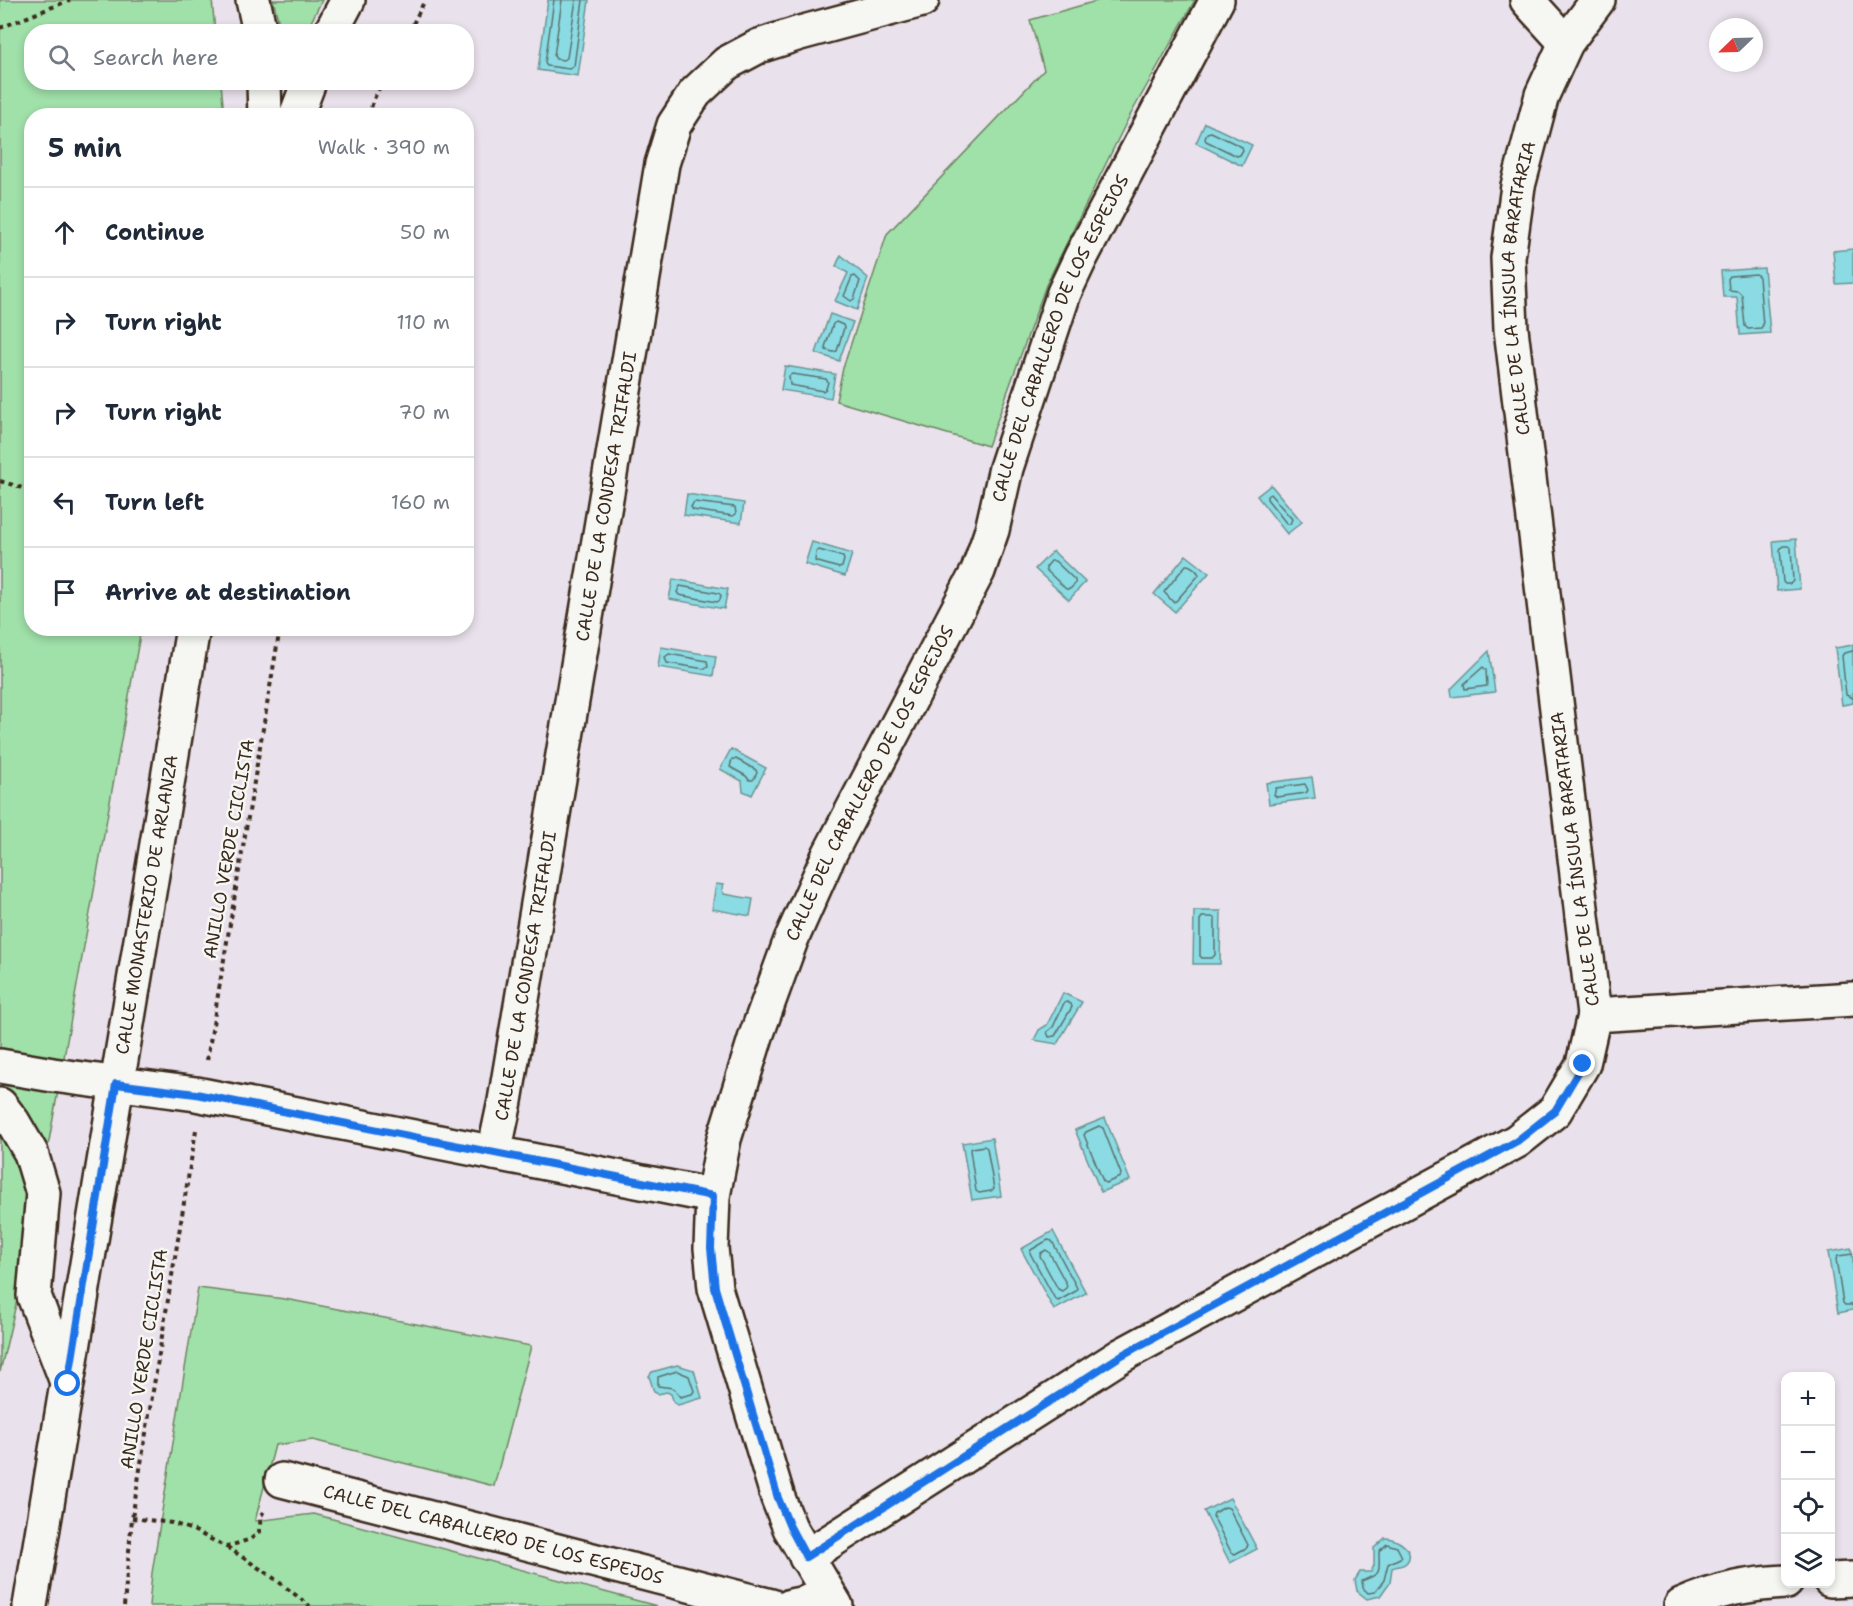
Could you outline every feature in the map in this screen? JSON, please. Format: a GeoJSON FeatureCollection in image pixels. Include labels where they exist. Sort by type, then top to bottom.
{"type":"FeatureCollection","features":[{"type":"Feature","properties":{"kind":"street"},"geometry":{"type":"LineString","coordinates":[[253,0],[258,24]]}},
{"type":"Feature","properties":{"kind":"street"},"geometry":{"type":"LineString","coordinates":[[335,24],[348,0]]}},
{"type":"Feature","properties":{"kind":"street","name":"CALLE DE LA CONDESA TRIFALDI"},"geometry":{"type":"LineString","coordinates":[[494,1153],[505,1101],[662,164],[674,125],[694,93],[727,63],[759,46],[922,0]]}},
{"type":"Feature","properties":{"kind":"street","name":"CALLE DEL CABALLERO DE LOS ESPEJOS"},"geometry":{"type":"LineString","coordinates":[[791,1606],[831,1600],[790,1527],[778,1498],[718,1298],[711,1248],[713,1196],[724,1139],[756,1036],[791,940],[828,855],[978,570],[992,530],[1006,468],[1064,293],[1217,0]]}},
{"type":"Feature","properties":{"kind":"street"},"geometry":{"type":"LineString","coordinates":[[1527,0],[1566,43]]}},
{"type":"Feature","properties":{"kind":"street","name":"CALLE DE LA ÍNSULA BARATARIA"},"geometry":{"type":"LineString","coordinates":[[806,1557],[1122,1355],[1517,1141],[1555,1111],[1583,1064],[1594,1015],[1511,329],[1508,258],[1521,175],[1542,95],[1566,43],[1598,0]]}},
{"type":"Feature","properties":{"kind":"street"},"geometry":{"type":"LineString","coordinates":[[264,90],[265,108]]}},
{"type":"Feature","properties":{"kind":"street"},"geometry":{"type":"LineString","coordinates":[[299,108],[306,90]]}},
{"type":"Feature","properties":{"kind":"street","name":"CALLE MONASTERIO DE ARLANZA"},"geometry":{"type":"LineString","coordinates":[[30,1603],[192,636]]}},
{"type":"Feature","properties":{"kind":"street"},"geometry":{"type":"LineString","coordinates":[[1594,1015],[1853,999]]}},
{"type":"Feature","properties":{"kind":"street"},"geometry":{"type":"LineString","coordinates":[[0,1066],[196,1094],[713,1196]]}},
{"type":"Feature","properties":{"kind":"street"},"geometry":{"type":"LineString","coordinates":[[0,1105],[31,1153],[43,1193],[34,1296],[68,1384]]}},
{"type":"Feature","properties":{"kind":"street","name":"CALLE DEL CABALLERO DE LOS ESPEJOS"},"geometry":{"type":"LineString","coordinates":[[282,1480],[771,1606]]}},
{"type":"Feature","properties":{"kind":"street"},"geometry":{"type":"LineString","coordinates":[[1835,1580],[1853,1579]]}},
{"type":"Feature","properties":{"kind":"street"},"geometry":{"type":"LineString","coordinates":[[1681,1606],[1732,1588],[1781,1582]]}},
{"type":"Feature","properties":{"kind":"path"},"geometry":{"type":"LineString","coordinates":[[0,28],[70,0]]}},
{"type":"Feature","properties":{"kind":"path"},"geometry":{"type":"LineString","coordinates":[[413,24],[425,0]]}},
{"type":"Feature","properties":{"kind":"path"},"geometry":{"type":"LineString","coordinates":[[371,108],[378,90]]}},
{"type":"Feature","properties":{"kind":"path"},"geometry":{"type":"LineString","coordinates":[[0,481],[24,488]]}},
{"type":"Feature","properties":{"kind":"path","name":"ANILLO VERDE CICLISTA"},"geometry":{"type":"LineString","coordinates":[[206,1065],[279,636]]}},
{"type":"Feature","properties":{"kind":"path","name":"ANILLO VERDE CICLISTA"},"geometry":{"type":"LineString","coordinates":[[124,1606],[132,1518],[196,1129]]}},
{"type":"Feature","properties":{"kind":"path"},"geometry":{"type":"LineString","coordinates":[[226,1547],[250,1539],[259,1532],[261,1516],[282,1480]]}},
{"type":"Feature","properties":{"kind":"path"},"geometry":{"type":"LineString","coordinates":[[132,1518],[172,1523],[193,1530],[226,1547],[271,1576],[310,1606]]}},
{"type":"Feature","properties":{"kind":"green space"},"geometry":{"type":"Polygon","coordinates":[[[0,0],[212,0],[214,24],[24,24],[24,90],[222,90],[223,108],[24,108],[24,636],[140,636],[31,1241],[0,1372],[0,0]]]}},
{"type":"Feature","properties":{"kind":"green space"},"geometry":{"type":"Polygon","coordinates":[[[273,0],[322,0],[310,24],[279,24],[273,0]]]}},
{"type":"Feature","properties":{"kind":"green space"},"geometry":{"type":"Polygon","coordinates":[[[1100,0],[1195,0],[1128,119],[1046,285],[988,446],[836,401],[843,368],[887,234],[1044,70],[1030,20],[1100,0]]]}},
{"type":"Feature","properties":{"kind":"green space"},"geometry":{"type":"Polygon","coordinates":[[[198,1288],[285,1299],[531,1346],[494,1486],[313,1440],[275,1445],[255,1521],[314,1514],[657,1606],[149,1606],[152,1573],[198,1288]]]}},
{"type":"Feature","properties":{"kind":"water"},"geometry":{"type":"Polygon","coordinates":[[[548,0],[589,0],[578,76],[538,70],[548,0]]]}},
{"type":"Feature","properties":{"kind":"water"},"geometry":{"type":"Polygon","coordinates":[[[1205,123],[1252,145],[1242,166],[1196,143],[1205,123]]]}},
{"type":"Feature","properties":{"kind":"water"},"geometry":{"type":"Polygon","coordinates":[[[1853,249],[1853,283],[1836,284],[1833,251],[1853,249]]]}},
{"type":"Feature","properties":{"kind":"water"},"geometry":{"type":"Polygon","coordinates":[[[841,255],[868,278],[857,310],[835,301],[848,273],[836,266],[841,255]]]}},
{"type":"Feature","properties":{"kind":"water"},"geometry":{"type":"Polygon","coordinates":[[[1764,268],[1770,333],[1740,335],[1737,297],[1723,297],[1721,271],[1764,268]]]}},
{"type":"Feature","properties":{"kind":"water"},"geometry":{"type":"Polygon","coordinates":[[[830,314],[853,322],[839,361],[816,353],[830,314]]]}},
{"type":"Feature","properties":{"kind":"water"},"geometry":{"type":"Polygon","coordinates":[[[785,366],[835,374],[831,398],[781,390],[785,366]]]}},
{"type":"Feature","properties":{"kind":"water"},"geometry":{"type":"Polygon","coordinates":[[[1271,485],[1302,522],[1287,534],[1257,496],[1271,485]]]}},
{"type":"Feature","properties":{"kind":"water"},"geometry":{"type":"Polygon","coordinates":[[[687,494],[744,503],[741,523],[684,515],[687,494]]]}},
{"type":"Feature","properties":{"kind":"water"},"geometry":{"type":"Polygon","coordinates":[[[1796,539],[1800,589],[1777,591],[1773,541],[1796,539]]]}},
{"type":"Feature","properties":{"kind":"water"},"geometry":{"type":"Polygon","coordinates":[[[812,542],[852,554],[845,576],[805,564],[812,542]]]}},
{"type":"Feature","properties":{"kind":"water"},"geometry":{"type":"Polygon","coordinates":[[[1053,551],[1085,582],[1069,600],[1035,569],[1053,551]]]}},
{"type":"Feature","properties":{"kind":"water"},"geometry":{"type":"Polygon","coordinates":[[[1186,555],[1209,573],[1175,612],[1154,594],[1186,555]]]}},
{"type":"Feature","properties":{"kind":"water"},"geometry":{"type":"Polygon","coordinates":[[[673,579],[728,589],[724,609],[669,599],[673,579]]]}},
{"type":"Feature","properties":{"kind":"water"},"geometry":{"type":"Polygon","coordinates":[[[1853,645],[1853,703],[1842,705],[1835,648],[1853,645]]]}},
{"type":"Feature","properties":{"kind":"water"},"geometry":{"type":"Polygon","coordinates":[[[661,647],[716,656],[713,676],[658,667],[661,647]]]}},
{"type":"Feature","properties":{"kind":"water"},"geometry":{"type":"Polygon","coordinates":[[[1489,651],[1495,692],[1452,697],[1451,689],[1489,651]]]}},
{"type":"Feature","properties":{"kind":"water"},"geometry":{"type":"Polygon","coordinates":[[[731,749],[766,768],[752,795],[743,791],[742,781],[720,769],[731,749]]]}},
{"type":"Feature","properties":{"kind":"water"},"geometry":{"type":"Polygon","coordinates":[[[1312,777],[1315,798],[1269,804],[1266,783],[1312,777]]]}},
{"type":"Feature","properties":{"kind":"water"},"geometry":{"type":"Polygon","coordinates":[[[716,884],[723,885],[724,894],[753,899],[750,916],[712,909],[716,884]]]}},
{"type":"Feature","properties":{"kind":"water"},"geometry":{"type":"Polygon","coordinates":[[[1194,911],[1221,911],[1220,964],[1193,964],[1194,911]]]}},
{"type":"Feature","properties":{"kind":"water"},"geometry":{"type":"Polygon","coordinates":[[[1063,993],[1082,1002],[1057,1044],[1034,1040],[1039,1030],[1047,1025],[1063,993]]]}},
{"type":"Feature","properties":{"kind":"water"},"geometry":{"type":"Polygon","coordinates":[[[1105,1118],[1130,1180],[1101,1192],[1075,1130],[1105,1118]]]}},
{"type":"Feature","properties":{"kind":"water"},"geometry":{"type":"Polygon","coordinates":[[[992,1138],[1001,1196],[972,1200],[962,1143],[992,1138]]]}},
{"type":"Feature","properties":{"kind":"water"},"geometry":{"type":"Polygon","coordinates":[[[1053,1231],[1086,1293],[1054,1310],[1021,1249],[1053,1231]]]}},
{"type":"Feature","properties":{"kind":"water"},"geometry":{"type":"Polygon","coordinates":[[[1851,1248],[1853,1310],[1838,1313],[1828,1252],[1851,1248]]]}},
{"type":"Feature","properties":{"kind":"water"},"geometry":{"type":"Polygon","coordinates":[[[677,1365],[694,1370],[702,1398],[678,1405],[674,1403],[671,1394],[654,1392],[649,1376],[652,1372],[677,1365]]]}},
{"type":"Feature","properties":{"kind":"water"},"geometry":{"type":"Polygon","coordinates":[[[1230,1498],[1257,1549],[1230,1563],[1204,1511],[1230,1498]]]}},
{"type":"Feature","properties":{"kind":"water"},"geometry":{"type":"Polygon","coordinates":[[[1385,1538],[1404,1546],[1409,1558],[1405,1564],[1392,1568],[1390,1582],[1380,1596],[1367,1599],[1357,1591],[1355,1580],[1360,1572],[1371,1572],[1374,1565],[1374,1548],[1385,1538]]]}},
{"type":"Feature","properties":{"kind":"route"},"geometry":{"type":"LineString","coordinates":[[68,1384],[116,1084],[196,1094],[713,1196],[711,1248],[715,1288],[778,1498],[806,1557],[1122,1355],[1517,1141],[1555,1111],[1583,1064]]}}]}
